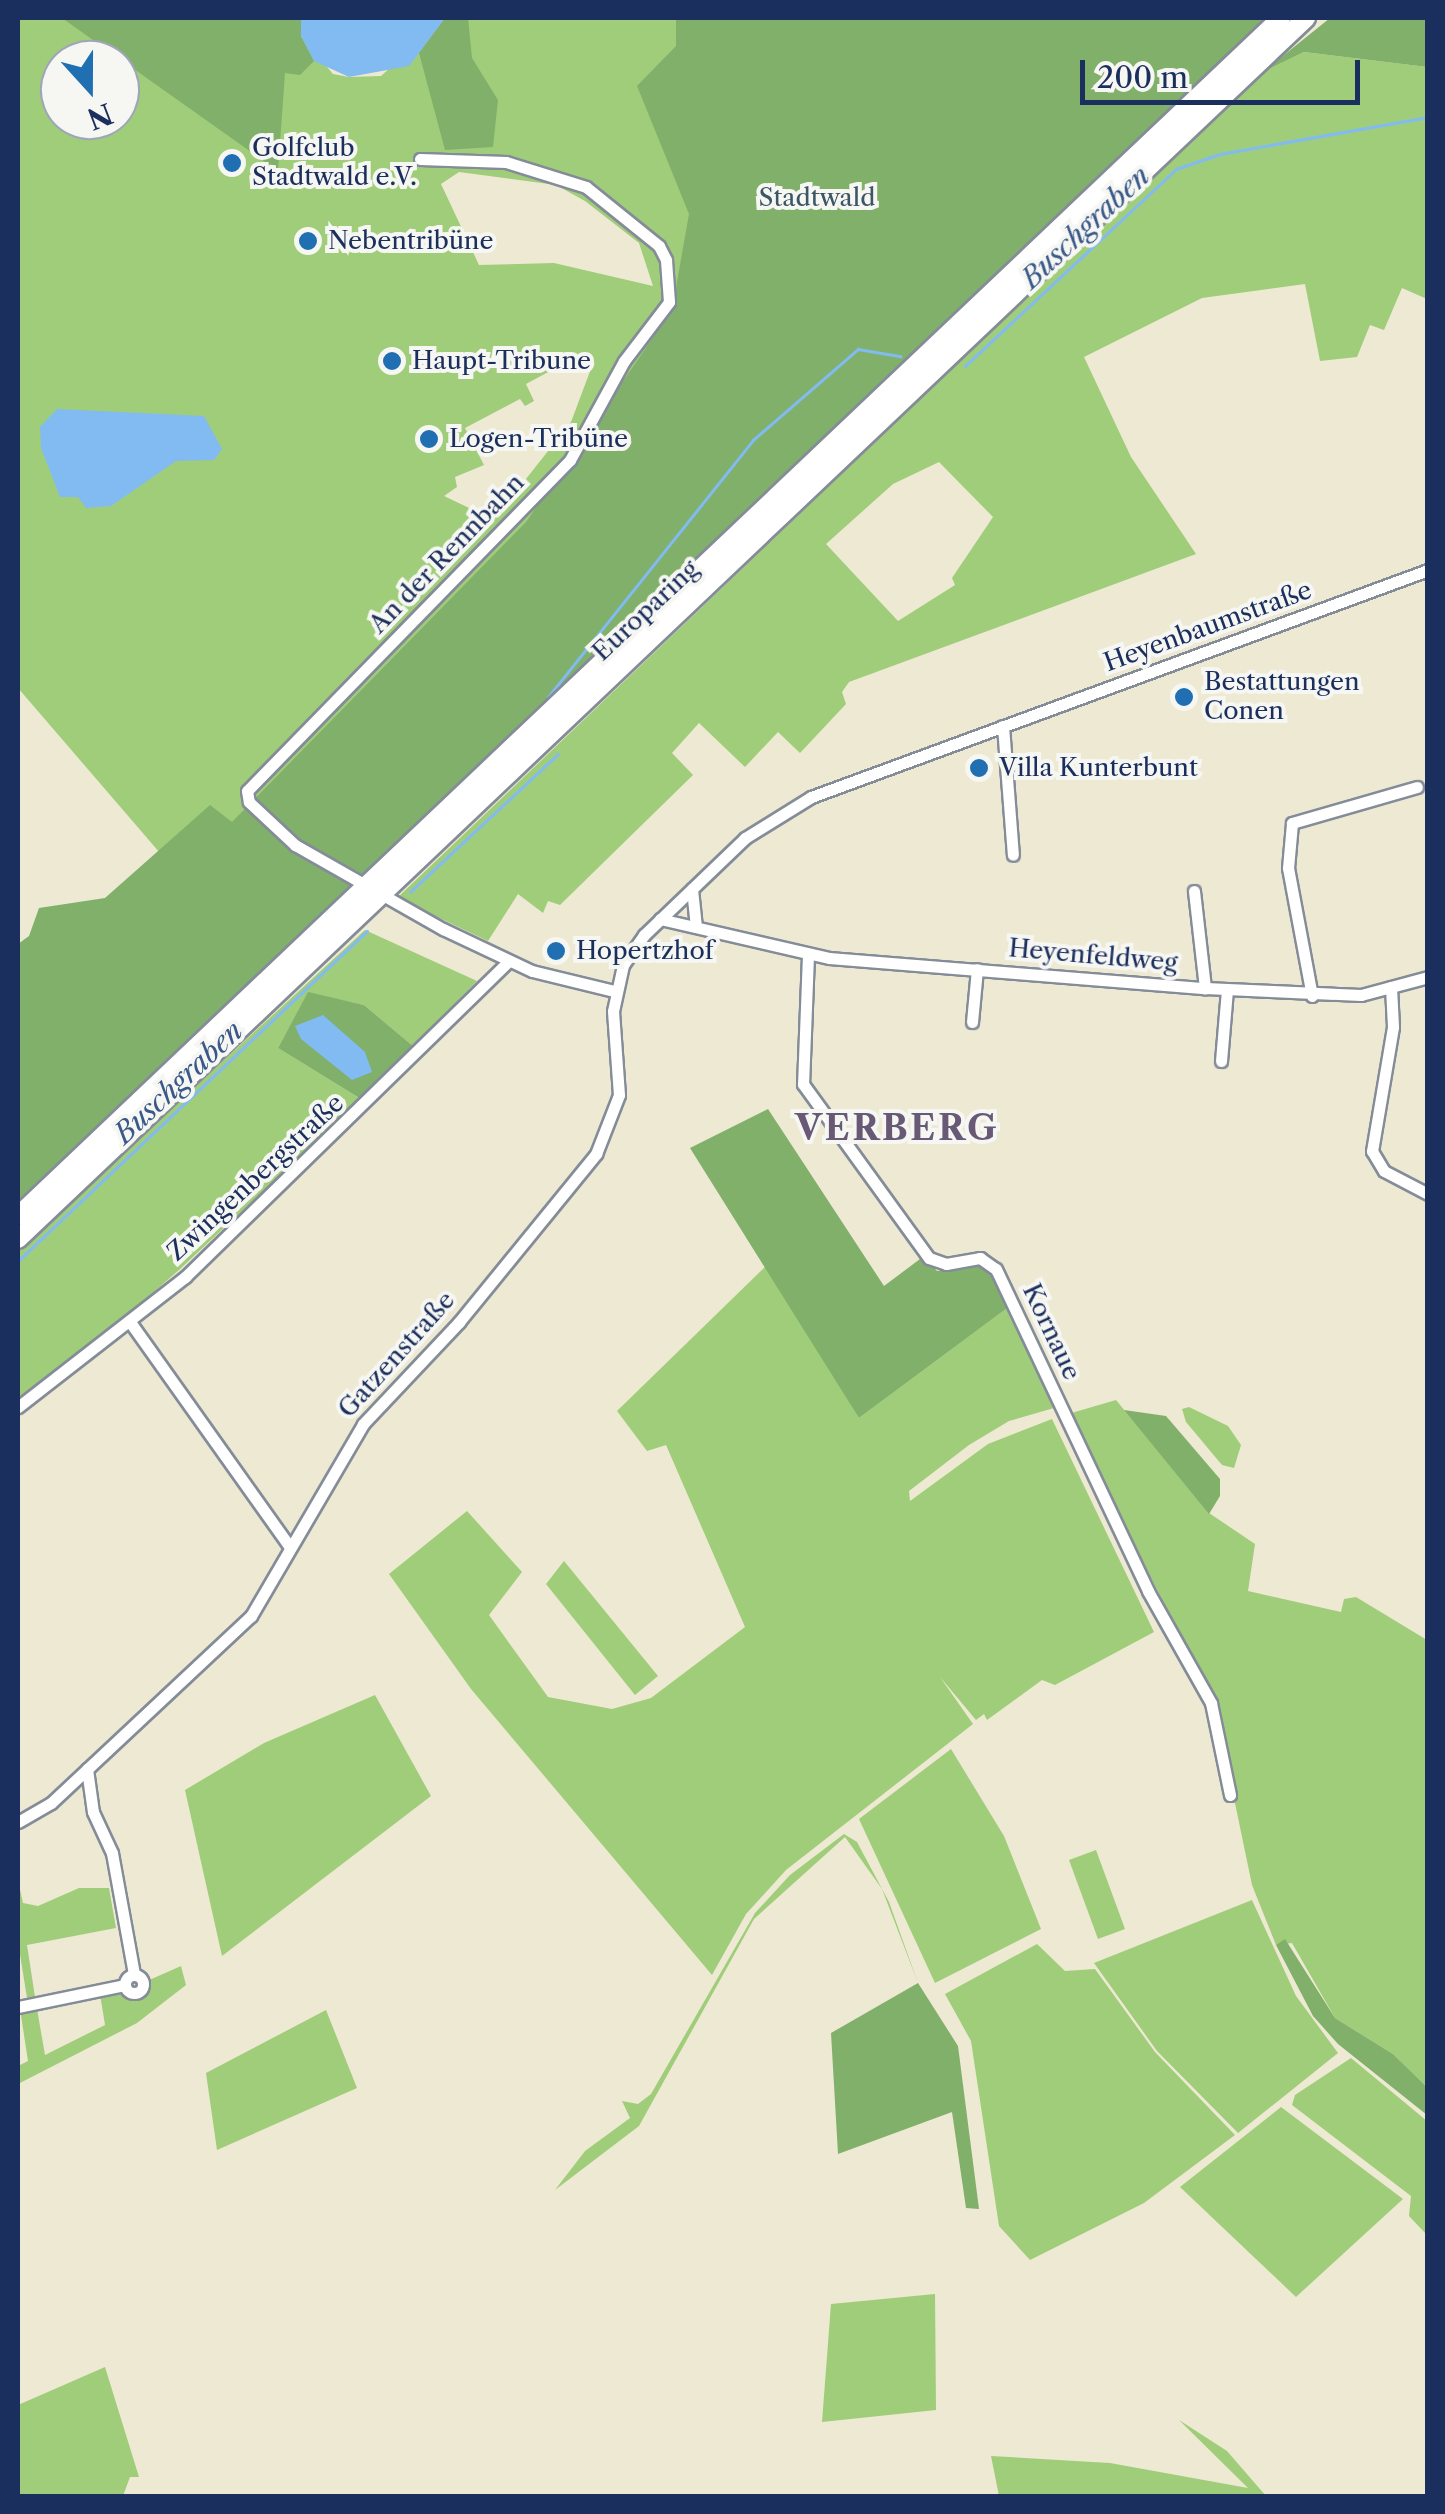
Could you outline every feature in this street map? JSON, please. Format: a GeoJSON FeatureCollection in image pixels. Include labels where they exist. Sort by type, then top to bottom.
{"type":"FeatureCollection","features":[{"type":"Feature","properties":{"kind":"main road","name":"Europaring"},"geometry":{"type":"LineString","coordinates":[[18,1238],[1281,18]]}},
{"type":"Feature","properties":{"kind":"main road","name":"Europaring"},"geometry":{"type":"LineString","coordinates":[[18,1216],[373,891],[1306,18]]}},
{"type":"Feature","properties":{"kind":"street","name":"An der Rennbahn"},"geometry":{"type":"LineString","coordinates":[[373,891],[278,832],[247,791],[570,460],[624,361],[669,302],[659,246],[586,187],[506,162],[420,160]]}},
{"type":"Feature","properties":{"kind":"street","name":"Heyenbaumstraße"},"geometry":{"type":"LineString","coordinates":[[628,955],[692,889],[782,811],[1428,570]]}},
{"type":"Feature","properties":{"kind":"street"},"geometry":{"type":"LineString","coordinates":[[1003,726],[1013,855]]}},
{"type":"Feature","properties":{"kind":"street"},"geometry":{"type":"LineString","coordinates":[[1312,996],[1288,868],[1292,822],[1418,787]]}},
{"type":"Feature","properties":{"kind":"street"},"geometry":{"type":"LineString","coordinates":[[692,889],[696,927]]}},
{"type":"Feature","properties":{"kind":"street"},"geometry":{"type":"LineString","coordinates":[[373,891],[508,962],[614,991]]}},
{"type":"Feature","properties":{"kind":"street","name":"Heyenfeldweg"},"geometry":{"type":"LineString","coordinates":[[1194,891],[1205,988]]}},
{"type":"Feature","properties":{"kind":"street","name":"Heyenfeldweg"},"geometry":{"type":"LineString","coordinates":[[660,919],[808,956],[1227,990],[1312,996],[1391,988],[1428,978]]}},
{"type":"Feature","properties":{"kind":"street","name":"Gatzenstraße"},"geometry":{"type":"LineString","coordinates":[[18,1822],[52,1803],[251,1616],[363,1424],[450,1332],[601,1146],[619,1095],[614,991],[628,955]]}},
{"type":"Feature","properties":{"kind":"street","name":"Kornaue"},"geometry":{"type":"LineString","coordinates":[[808,956],[803,1084],[928,1258],[946,1264],[980,1258],[996,1268],[1148,1591],[1211,1703],[1230,1795]]}},
{"type":"Feature","properties":{"kind":"street","name":"Zwingenbergstraße"},"geometry":{"type":"LineString","coordinates":[[18,1407],[130,1322],[301,1167],[508,962]]}},
{"type":"Feature","properties":{"kind":"street","name":"Heyenfeldweg"},"geometry":{"type":"LineString","coordinates":[[972,1022],[977,969]]}},
{"type":"Feature","properties":{"kind":"street"},"geometry":{"type":"LineString","coordinates":[[1391,988],[1393,1026],[1372,1144],[1375,1162],[1428,1194]]}},
{"type":"Feature","properties":{"kind":"street"},"geometry":{"type":"LineString","coordinates":[[1221,1061],[1227,990]]}},
{"type":"Feature","properties":{"kind":"street"},"geometry":{"type":"LineString","coordinates":[[130,1322],[290,1547]]}},
{"type":"Feature","properties":{"kind":"street"},"geometry":{"type":"LineString","coordinates":[[18,2006],[125,1985],[132,1993],[142,1989],[142,1978],[134,1974],[112,1853],[94,1812],[86,1769]]}},
{"type":"Feature","properties":{"kind":"green space","name":"Stadtwald"},"geometry":{"type":"Polygon","coordinates":[[[18,18],[301,18],[301,36],[333,74],[349,77],[381,76],[445,18],[1272,18],[18,1200],[160,853],[18,688],[18,18]],[[459,172],[441,184],[479,265],[554,263],[653,286],[639,243],[585,201],[556,185],[459,172]],[[576,357],[526,384],[534,401],[525,406],[520,399],[465,428],[484,465],[455,477],[457,487],[444,496],[488,517],[518,489],[571,422],[592,366],[576,357]]]}},
{"type":"Feature","properties":{"kind":"green space"},"geometry":{"type":"Polygon","coordinates":[[[62,18],[301,18],[301,36],[314,61],[300,75],[285,73],[278,171],[140,73],[140,40],[93,40],[62,18]]]}},
{"type":"Feature","properties":{"kind":"green space"},"geometry":{"type":"Polygon","coordinates":[[[445,18],[468,18],[472,58],[498,100],[493,147],[445,150],[419,53],[445,18]]]}},
{"type":"Feature","properties":{"kind":"green space","name":"Stadtwald"},"geometry":{"type":"Polygon","coordinates":[[[676,18],[1271,18],[18,1200],[18,944],[29,936],[39,908],[105,898],[210,805],[232,822],[526,522],[672,310],[689,214],[637,86],[676,46],[676,18]]]}},
{"type":"Feature","properties":{"kind":"green space"},"geometry":{"type":"Polygon","coordinates":[[[1330,18],[1427,18],[1427,67],[1304,52],[1263,72],[1330,18]]]}},
{"type":"Feature","properties":{"kind":"green space"},"geometry":{"type":"Polygon","coordinates":[[[1304,52],[1427,67],[1427,299],[1402,288],[1384,330],[1370,325],[1357,357],[1320,361],[1305,284],[1202,298],[1084,357],[1131,457],[1196,554],[849,682],[842,692],[846,704],[800,753],[778,732],[745,767],[699,723],[672,753],[693,775],[560,905],[548,901],[543,913],[518,894],[488,941],[397,898],[1263,72],[1304,52]],[[939,462],[893,484],[826,544],[898,621],[955,585],[952,578],[993,517],[939,462]]]}},
{"type":"Feature","properties":{"kind":"green space"},"geometry":{"type":"Polygon","coordinates":[[[365,930],[477,981],[413,1046],[364,1005],[308,993],[278,1048],[361,1099],[179,1270],[70,1365],[18,1400],[18,1250],[365,930]]]}},
{"type":"Feature","properties":{"kind":"green space"},"geometry":{"type":"Polygon","coordinates":[[[308,992],[364,1005],[413,1046],[361,1099],[278,1048],[308,992]]]}},
{"type":"Feature","properties":{"kind":"green space"},"geometry":{"type":"Polygon","coordinates":[[[768,1109],[884,1286],[924,1256],[937,1271],[984,1264],[1010,1306],[859,1418],[690,1148],[768,1109]]]}},
{"type":"Feature","properties":{"kind":"green space"},"geometry":{"type":"Polygon","coordinates":[[[768,1264],[859,1418],[1010,1306],[1054,1408],[1009,1421],[969,1445],[909,1491],[910,1501],[988,1444],[1052,1419],[1154,1632],[1055,1685],[1042,1680],[987,1720],[984,1714],[976,1720],[940,1677],[973,1724],[786,1870],[746,1914],[712,1975],[471,1689],[389,1574],[467,1511],[522,1572],[489,1615],[548,1697],[612,1709],[651,1698],[745,1627],[666,1445],[647,1451],[617,1411],[768,1264]]]}},
{"type":"Feature","properties":{"kind":"green space"},"geometry":{"type":"Polygon","coordinates":[[[1116,1400],[1209,1513],[1255,1544],[1248,1591],[1341,1612],[1344,1599],[1356,1597],[1427,1640],[1427,2087],[1393,2054],[1335,2018],[1292,1943],[1276,1945],[1252,1885],[1214,1702],[1068,1414],[1116,1400]]]}},
{"type":"Feature","properties":{"kind":"green space"},"geometry":{"type":"Polygon","coordinates":[[[1189,1407],[1228,1426],[1241,1445],[1234,1468],[1222,1465],[1186,1422],[1182,1409],[1189,1407]]]}},
{"type":"Feature","properties":{"kind":"green space"},"geometry":{"type":"Polygon","coordinates":[[[1124,1410],[1166,1416],[1220,1479],[1220,1496],[1209,1514],[1124,1410]]]}},
{"type":"Feature","properties":{"kind":"green space"},"geometry":{"type":"Polygon","coordinates":[[[564,1561],[658,1676],[635,1695],[546,1584],[564,1561]]]}},
{"type":"Feature","properties":{"kind":"green space"},"geometry":{"type":"Polygon","coordinates":[[[375,1695],[431,1796],[222,1956],[185,1790],[264,1743],[375,1695]]]}},
{"type":"Feature","properties":{"kind":"green space"},"geometry":{"type":"Polygon","coordinates":[[[951,1749],[1004,1836],[1041,1929],[935,1983],[859,1819],[951,1749]]]}},
{"type":"Feature","properties":{"kind":"green space"},"geometry":{"type":"Polygon","coordinates":[[[844,1834],[857,1842],[889,1902],[918,1983],[882,1889],[845,1837],[754,1919],[639,2126],[555,2190],[585,2151],[630,2118],[622,2101],[638,2104],[651,2094],[755,1913],[790,1875],[844,1834]]]}},
{"type":"Feature","properties":{"kind":"green space"},"geometry":{"type":"Polygon","coordinates":[[[1096,1850],[1125,1929],[1098,1939],[1069,1860],[1096,1850]]]}},
{"type":"Feature","properties":{"kind":"green space"},"geometry":{"type":"Polygon","coordinates":[[[18,1880],[23,1903],[38,1906],[79,1888],[109,1888],[116,1928],[27,1945],[35,1997],[27,1998],[18,1942],[18,1880]]]}},
{"type":"Feature","properties":{"kind":"green space"},"geometry":{"type":"Polygon","coordinates":[[[1252,1900],[1296,1996],[1338,2053],[1238,2133],[1157,2051],[1094,1963],[1252,1900]]]}},
{"type":"Feature","properties":{"kind":"green space"},"geometry":{"type":"Polygon","coordinates":[[[1285,1939],[1335,2018],[1393,2054],[1427,2087],[1427,2115],[1338,2044],[1313,2016],[1276,1945],[1285,1939]]]}},
{"type":"Feature","properties":{"kind":"green space"},"geometry":{"type":"Polygon","coordinates":[[[1037,1944],[1065,1971],[1095,1969],[1155,2052],[1235,2135],[1144,2203],[1030,2260],[999,2226],[971,2041],[945,1994],[1037,1944]]]}},
{"type":"Feature","properties":{"kind":"green space"},"geometry":{"type":"Polygon","coordinates":[[[181,1966],[186,1985],[137,2023],[18,2084],[18,2066],[28,2061],[20,2009],[36,2003],[45,2055],[105,2025],[100,1994],[139,1996],[147,1981],[181,1966]]]}},
{"type":"Feature","properties":{"kind":"green space"},"geometry":{"type":"Polygon","coordinates":[[[918,1983],[958,2046],[979,2209],[966,2208],[952,2112],[838,2154],[831,2033],[918,1983]]]}},
{"type":"Feature","properties":{"kind":"green space"},"geometry":{"type":"Polygon","coordinates":[[[326,2010],[357,2088],[217,2150],[206,2073],[326,2010]]]}},
{"type":"Feature","properties":{"kind":"green space"},"geometry":{"type":"Polygon","coordinates":[[[1351,2058],[1427,2121],[1427,2235],[1409,2216],[1411,2196],[1292,2105],[1295,2095],[1351,2058]]]}},
{"type":"Feature","properties":{"kind":"green space"},"geometry":{"type":"Polygon","coordinates":[[[1281,2107],[1403,2199],[1296,2297],[1180,2187],[1281,2107]]]}},
{"type":"Feature","properties":{"kind":"green space"},"geometry":{"type":"Polygon","coordinates":[[[935,2294],[936,2410],[822,2422],[831,2304],[935,2294]]]}},
{"type":"Feature","properties":{"kind":"green space"},"geometry":{"type":"Polygon","coordinates":[[[105,2367],[139,2477],[130,2477],[123,2496],[18,2496],[18,2405],[105,2367]]]}},
{"type":"Feature","properties":{"kind":"green space"},"geometry":{"type":"Polygon","coordinates":[[[1179,2420],[1227,2451],[1266,2496],[999,2496],[991,2456],[1110,2463],[1248,2488],[1179,2420]]]}},
{"type":"Feature","properties":{"kind":"water"},"geometry":{"type":"Polygon","coordinates":[[[301,18],[445,18],[409,66],[349,77],[314,61],[301,36],[301,18]]]}},
{"type":"Feature","properties":{"kind":"water"},"geometry":{"type":"Polygon","coordinates":[[[57,409],[204,416],[222,449],[214,460],[176,461],[111,506],[86,508],[78,497],[60,497],[41,448],[40,427],[57,409]]]}},
{"type":"Feature","properties":{"kind":"water"},"geometry":{"type":"Polygon","coordinates":[[[323,1015],[365,1052],[372,1072],[352,1080],[301,1039],[295,1026],[323,1015]]]}},
{"type":"Feature","properties":{"kind":"waterway","name":"Buschgraben"},"geometry":{"type":"LineString","coordinates":[[965,366],[1176,169],[1220,154],[1428,117]]}},
{"type":"Feature","properties":{"kind":"waterway","name":"Buschgraben"},"geometry":{"type":"LineString","coordinates":[[548,697],[753,440],[858,349],[900,356]]}},
{"type":"Feature","properties":{"kind":"waterway","name":"Buschgraben"},"geometry":{"type":"LineString","coordinates":[[410,892],[558,754]]}},
{"type":"Feature","properties":{"kind":"waterway","name":"Buschgraben"},"geometry":{"type":"LineString","coordinates":[[18,1261],[367,931]]}},
{"type":"Feature","properties":{"kind":"place","name":"Golfclub Stadtwald e.V."},"geometry":{"type":"Point","coordinates":[232,163]}},
{"type":"Feature","properties":{"kind":"place","name":"Nebentribüne"},"geometry":{"type":"Point","coordinates":[308,241]}},
{"type":"Feature","properties":{"kind":"place","name":"Haupt-Tribune"},"geometry":{"type":"Point","coordinates":[392,361]}},
{"type":"Feature","properties":{"kind":"place","name":"Logen-Tribüne"},"geometry":{"type":"Point","coordinates":[429,439]}},
{"type":"Feature","properties":{"kind":"place","name":"Bestattungen Conen"},"geometry":{"type":"Point","coordinates":[1184,697]}},
{"type":"Feature","properties":{"kind":"place","name":"Villa Kunterbunt"},"geometry":{"type":"Point","coordinates":[979,768]}},
{"type":"Feature","properties":{"kind":"place","name":"Hopertzhof"},"geometry":{"type":"Point","coordinates":[556,951]}},
{"type":"Feature","properties":{"kind":"district","name":"VERBERG"},"geometry":{"type":"Point","coordinates":[897,1128]}}]}
